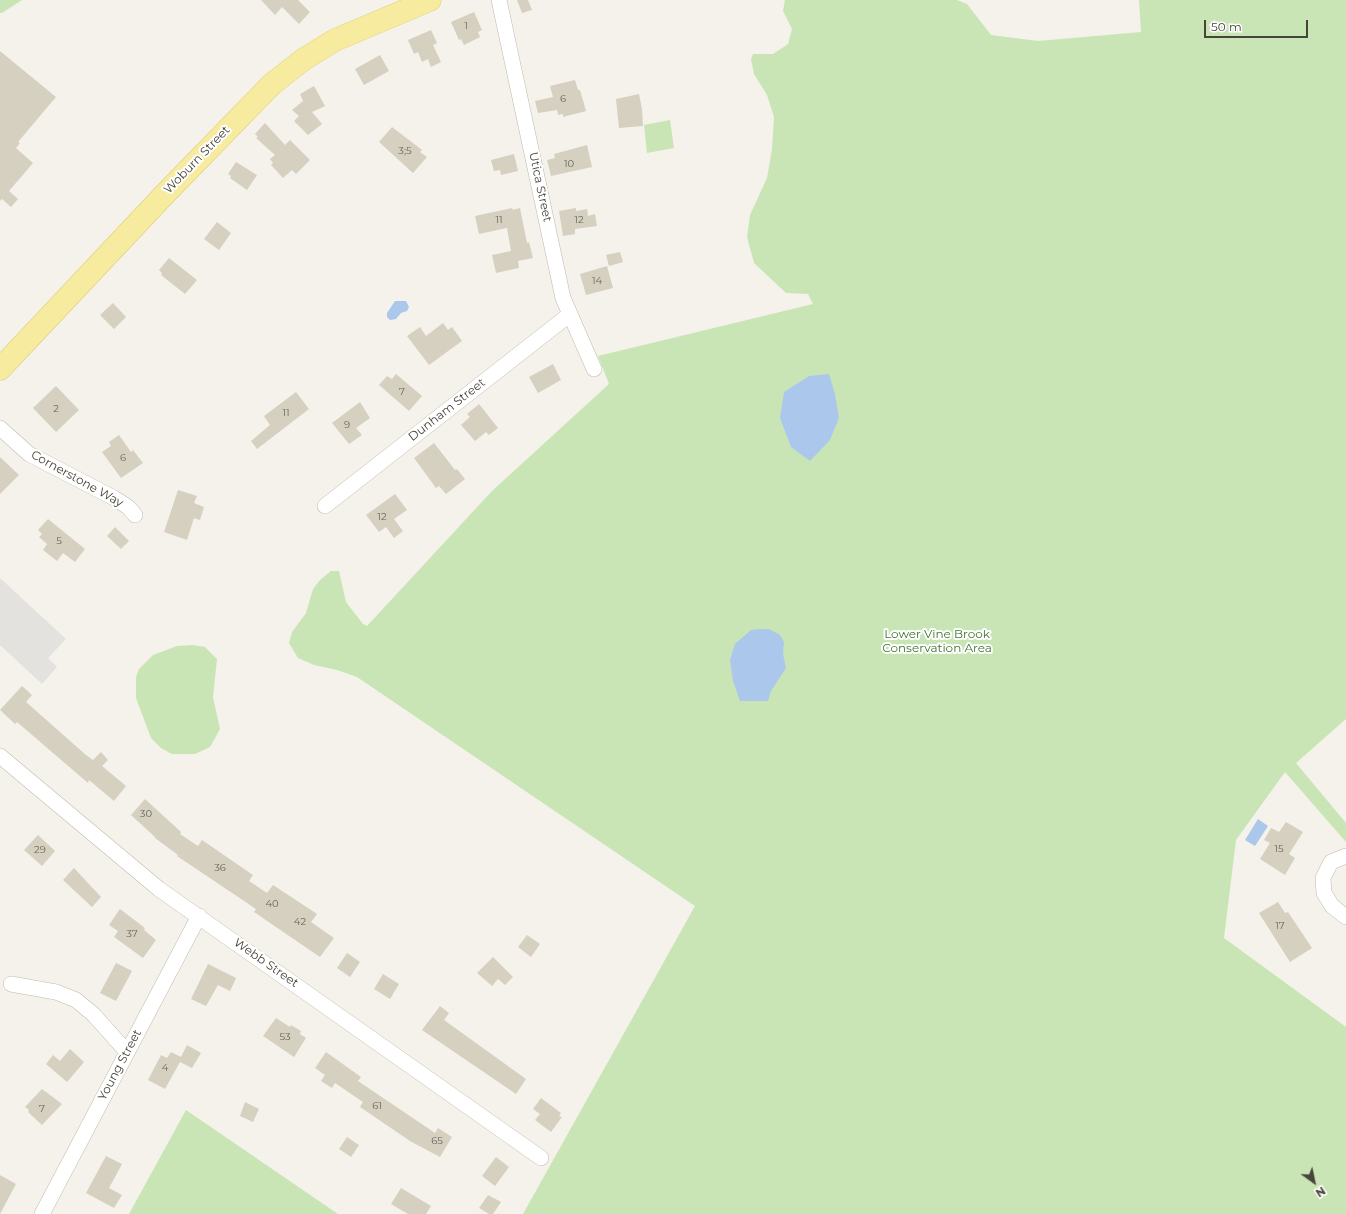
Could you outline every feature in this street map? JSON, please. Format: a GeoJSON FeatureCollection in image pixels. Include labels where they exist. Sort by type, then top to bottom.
{"type":"FeatureCollection","features":[{"type":"Feature","properties":{"kind":"main road","name":"Woburn Street"},"geometry":{"type":"LineString","coordinates":[[0,369],[164,195],[272,84],[304,59],[335,40],[430,0]]}},
{"type":"Feature","properties":{"kind":"street","name":"Utica Street"},"geometry":{"type":"LineString","coordinates":[[498,0],[563,298],[569,315],[594,370]]}},
{"type":"Feature","properties":{"kind":"street","name":"Dunham Street"},"geometry":{"type":"LineString","coordinates":[[325,506],[569,315]]}},
{"type":"Feature","properties":{"kind":"street","name":"Cornerstone Way"},"geometry":{"type":"LineString","coordinates":[[0,428],[29,454],[114,498],[128,507],[135,515]]}},
{"type":"Feature","properties":{"kind":"street","name":"Webb Street"},"geometry":{"type":"LineString","coordinates":[[0,756],[159,889],[541,1158]]}},
{"type":"Feature","properties":{"kind":"street"},"geometry":{"type":"LineString","coordinates":[[1346,856],[1331,862],[1323,878],[1324,893],[1332,906],[1346,917]]}},
{"type":"Feature","properties":{"kind":"street","name":"Young Street"},"geometry":{"type":"LineString","coordinates":[[42,1214],[198,916]]}},
{"type":"Feature","properties":{"kind":"street"},"geometry":{"type":"LineString","coordinates":[[11,984],[56,992],[76,1000],[93,1014],[127,1052]]}},
{"type":"Feature","properties":{"kind":"green space"},"geometry":{"type":"Polygon","coordinates":[[[0,0],[22,0],[0,13],[0,0]]]}},
{"type":"Feature","properties":{"kind":"green space","name":"Lower Vine Brook Conservation Area"},"geometry":{"type":"Polygon","coordinates":[[[785,0],[957,0],[967,4],[991,35],[1038,41],[1141,32],[1139,0],[1346,0],[1346,719],[1296,763],[1346,823],[1346,842],[1285,772],[1236,840],[1224,938],[1346,1027],[1346,1214],[523,1214],[695,906],[357,677],[337,670],[314,665],[298,658],[289,643],[292,632],[306,613],[313,589],[320,580],[331,571],[339,571],[346,602],[363,624],[367,626],[492,491],[609,384],[598,356],[813,304],[808,294],[786,293],[754,263],[747,237],[750,215],[767,178],[772,149],[774,117],[767,95],[754,74],[751,59],[753,54],[773,54],[788,44],[792,29],[783,11],[785,0]]]}},
{"type":"Feature","properties":{"kind":"green space"},"geometry":{"type":"Polygon","coordinates":[[[670,120],[674,148],[647,153],[644,125],[670,120]]]}},
{"type":"Feature","properties":{"kind":"green space"},"geometry":{"type":"Polygon","coordinates":[[[193,645],[205,647],[217,659],[213,697],[220,729],[210,747],[195,754],[172,754],[161,748],[151,738],[136,698],[136,677],[139,669],[153,655],[177,646],[193,645]]]}},
{"type":"Feature","properties":{"kind":"green space"},"geometry":{"type":"Polygon","coordinates":[[[186,1110],[338,1214],[129,1214],[186,1110]]]}},
{"type":"Feature","properties":{"kind":"shaded area"},"geometry":{"type":"Polygon","coordinates":[[[0,578],[66,639],[48,658],[57,667],[42,684],[0,645],[0,578]]]}},
{"type":"Feature","properties":{"kind":"water"},"geometry":{"type":"Polygon","coordinates":[[[395,301],[406,301],[409,307],[407,311],[401,313],[396,319],[390,320],[387,317],[387,313],[395,301]]]}},
{"type":"Feature","properties":{"kind":"water"},"geometry":{"type":"Polygon","coordinates":[[[829,374],[835,394],[839,418],[830,440],[810,461],[791,447],[780,418],[784,392],[809,376],[829,374]]]}},
{"type":"Feature","properties":{"kind":"water"},"geometry":{"type":"Polygon","coordinates":[[[769,629],[780,635],[784,642],[783,654],[786,668],[771,691],[768,701],[740,701],[733,681],[730,660],[735,644],[751,630],[769,629]]]}},
{"type":"Feature","properties":{"kind":"water"},"geometry":{"type":"Polygon","coordinates":[[[1258,819],[1268,826],[1255,846],[1245,840],[1258,819]]]}},
{"type":"Feature","properties":{"kind":"building"},"geometry":{"type":"Polygon","coordinates":[[[261,0],[298,0],[310,12],[299,24],[282,7],[275,15],[261,0]]]}},
{"type":"Feature","properties":{"kind":"building"},"geometry":{"type":"Polygon","coordinates":[[[517,0],[528,0],[532,10],[522,13],[517,0]]]}},
{"type":"Feature","properties":{"kind":"building"},"geometry":{"type":"Polygon","coordinates":[[[474,12],[482,30],[478,32],[480,37],[464,45],[461,39],[459,40],[451,22],[474,12]]]}},
{"type":"Feature","properties":{"kind":"building"},"geometry":{"type":"Polygon","coordinates":[[[431,30],[437,43],[433,45],[441,62],[431,67],[428,59],[422,62],[418,52],[414,54],[408,40],[431,30]]]}},
{"type":"Feature","properties":{"kind":"building"},"geometry":{"type":"Polygon","coordinates":[[[0,51],[56,97],[18,142],[20,143],[16,148],[33,163],[9,191],[18,199],[11,207],[2,199],[0,201],[0,51]]]}},
{"type":"Feature","properties":{"kind":"building"},"geometry":{"type":"Polygon","coordinates":[[[380,55],[389,71],[364,85],[355,69],[380,55]]]}},
{"type":"Feature","properties":{"kind":"building"},"geometry":{"type":"Polygon","coordinates":[[[575,80],[578,90],[580,90],[586,111],[563,117],[563,114],[558,115],[557,110],[538,113],[535,101],[553,97],[550,86],[575,80]]]}},
{"type":"Feature","properties":{"kind":"building"},"geometry":{"type":"Polygon","coordinates":[[[314,86],[325,106],[312,112],[322,124],[308,135],[294,121],[299,116],[292,110],[303,101],[300,94],[314,86]]]}},
{"type":"Feature","properties":{"kind":"building"},"geometry":{"type":"Polygon","coordinates":[[[639,94],[643,126],[619,128],[616,99],[639,94]]]}},
{"type":"Feature","properties":{"kind":"building"},"geometry":{"type":"Polygon","coordinates":[[[265,123],[285,145],[290,140],[310,160],[296,174],[292,170],[283,178],[271,165],[273,163],[270,159],[275,155],[256,138],[258,137],[255,134],[265,123]]]}},
{"type":"Feature","properties":{"kind":"building"},"geometry":{"type":"Polygon","coordinates":[[[392,127],[422,150],[420,152],[427,157],[413,173],[379,142],[392,127]]]}},
{"type":"Feature","properties":{"kind":"building"},"geometry":{"type":"Polygon","coordinates":[[[587,145],[592,167],[551,176],[547,160],[555,158],[554,154],[587,145]]]}},
{"type":"Feature","properties":{"kind":"building"},"geometry":{"type":"Polygon","coordinates":[[[514,154],[518,171],[501,175],[500,170],[494,171],[491,160],[514,154]]]}},
{"type":"Feature","properties":{"kind":"building"},"geometry":{"type":"Polygon","coordinates":[[[236,162],[257,175],[247,190],[230,178],[231,176],[228,174],[236,162]]]}},
{"type":"Feature","properties":{"kind":"building"},"geometry":{"type":"Polygon","coordinates":[[[512,208],[513,210],[520,208],[527,243],[529,242],[533,258],[518,261],[519,268],[496,273],[492,255],[511,251],[507,228],[479,234],[475,216],[512,208]]]}},
{"type":"Feature","properties":{"kind":"building"},"geometry":{"type":"Polygon","coordinates":[[[576,208],[576,211],[587,209],[588,216],[595,214],[597,226],[575,229],[575,234],[563,236],[559,211],[576,208]]]}},
{"type":"Feature","properties":{"kind":"building"},"geometry":{"type":"Polygon","coordinates":[[[217,222],[231,233],[219,250],[204,239],[217,222]]]}},
{"type":"Feature","properties":{"kind":"building"},"geometry":{"type":"Polygon","coordinates":[[[620,252],[623,262],[609,266],[606,255],[620,252]]]}},
{"type":"Feature","properties":{"kind":"building"},"geometry":{"type":"Polygon","coordinates":[[[169,258],[197,280],[185,294],[161,275],[162,273],[159,270],[169,258]]]}},
{"type":"Feature","properties":{"kind":"building"},"geometry":{"type":"Polygon","coordinates":[[[607,266],[613,288],[586,295],[580,274],[607,266]]]}},
{"type":"Feature","properties":{"kind":"building"},"geometry":{"type":"Polygon","coordinates":[[[113,303],[126,317],[114,329],[100,315],[113,303]]]}},
{"type":"Feature","properties":{"kind":"building"},"geometry":{"type":"Polygon","coordinates":[[[443,323],[448,330],[452,327],[462,341],[429,365],[407,336],[420,327],[426,336],[443,323]]]}},
{"type":"Feature","properties":{"kind":"building"},"geometry":{"type":"Polygon","coordinates":[[[553,364],[561,380],[538,393],[529,377],[553,364]]]}},
{"type":"Feature","properties":{"kind":"building"},"geometry":{"type":"Polygon","coordinates":[[[396,374],[422,396],[409,411],[379,385],[387,376],[392,379],[396,374]]]}},
{"type":"Feature","properties":{"kind":"building"},"geometry":{"type":"Polygon","coordinates":[[[56,386],[79,410],[56,432],[33,408],[56,386]]]}},
{"type":"Feature","properties":{"kind":"building"},"geometry":{"type":"Polygon","coordinates":[[[296,392],[309,409],[257,449],[251,441],[270,425],[264,416],[296,392]]]}},
{"type":"Feature","properties":{"kind":"building"},"geometry":{"type":"Polygon","coordinates":[[[360,402],[370,418],[356,428],[362,435],[349,444],[332,423],[360,402]]]}},
{"type":"Feature","properties":{"kind":"building"},"geometry":{"type":"Polygon","coordinates":[[[479,404],[498,428],[489,435],[486,432],[475,441],[461,425],[470,417],[467,414],[479,404]]]}},
{"type":"Feature","properties":{"kind":"building"},"geometry":{"type":"Polygon","coordinates":[[[119,435],[131,452],[133,450],[143,463],[121,478],[102,452],[111,446],[109,442],[119,435]]]}},
{"type":"Feature","properties":{"kind":"building"},"geometry":{"type":"Polygon","coordinates":[[[434,443],[455,470],[457,469],[465,479],[446,494],[439,486],[436,488],[414,458],[434,443]]]}},
{"type":"Feature","properties":{"kind":"building"},"geometry":{"type":"Polygon","coordinates":[[[0,457],[19,475],[0,494],[0,457]]]}},
{"type":"Feature","properties":{"kind":"building"},"geometry":{"type":"Polygon","coordinates":[[[178,490],[197,496],[194,503],[204,507],[200,520],[194,518],[187,540],[164,532],[178,490]]]}},
{"type":"Feature","properties":{"kind":"building"},"geometry":{"type":"Polygon","coordinates":[[[395,494],[407,510],[394,519],[403,531],[394,538],[386,527],[379,532],[366,515],[395,494]]]}},
{"type":"Feature","properties":{"kind":"building"},"geometry":{"type":"Polygon","coordinates":[[[48,519],[85,549],[75,562],[63,553],[57,561],[43,550],[47,544],[39,537],[42,534],[38,530],[48,519]]]}},
{"type":"Feature","properties":{"kind":"building"},"geometry":{"type":"Polygon","coordinates":[[[115,527],[129,541],[121,549],[107,536],[115,527]]]}},
{"type":"Feature","properties":{"kind":"building"},"geometry":{"type":"Polygon","coordinates":[[[22,686],[32,695],[26,702],[86,755],[93,760],[101,752],[108,760],[102,766],[126,786],[114,801],[89,780],[88,783],[17,722],[15,724],[0,710],[22,686]]]}},
{"type":"Feature","properties":{"kind":"building"},"geometry":{"type":"Polygon","coordinates":[[[145,799],[181,832],[180,834],[198,846],[202,840],[253,875],[249,881],[267,893],[273,885],[317,914],[311,922],[334,938],[320,957],[254,912],[256,909],[177,856],[178,855],[155,838],[131,815],[145,799]]]}},
{"type":"Feature","properties":{"kind":"building"},"geometry":{"type":"Polygon","coordinates":[[[1286,822],[1303,832],[1289,854],[1295,858],[1285,875],[1260,859],[1270,843],[1264,840],[1271,828],[1279,832],[1286,822]]]}},
{"type":"Feature","properties":{"kind":"building"},"geometry":{"type":"Polygon","coordinates":[[[38,835],[55,851],[42,866],[24,850],[38,835]]]}},
{"type":"Feature","properties":{"kind":"building"},"geometry":{"type":"Polygon","coordinates":[[[74,868],[101,897],[92,907],[63,880],[74,868]]]}},
{"type":"Feature","properties":{"kind":"building"},"geometry":{"type":"Polygon","coordinates":[[[1278,902],[1285,913],[1288,912],[1312,948],[1290,962],[1259,913],[1278,902]]]}},
{"type":"Feature","properties":{"kind":"building"},"geometry":{"type":"Polygon","coordinates":[[[120,909],[145,928],[144,930],[156,940],[143,958],[114,937],[118,931],[109,925],[120,909]]]}},
{"type":"Feature","properties":{"kind":"building"},"geometry":{"type":"Polygon","coordinates":[[[527,935],[540,944],[531,957],[518,947],[527,935]]]}},
{"type":"Feature","properties":{"kind":"building"},"geometry":{"type":"Polygon","coordinates":[[[347,953],[360,962],[350,977],[337,968],[347,953]]]}},
{"type":"Feature","properties":{"kind":"building"},"geometry":{"type":"Polygon","coordinates":[[[493,957],[513,977],[505,985],[498,979],[492,986],[477,973],[493,957]]]}},
{"type":"Feature","properties":{"kind":"building"},"geometry":{"type":"Polygon","coordinates":[[[116,963],[132,971],[116,1001],[100,993],[116,963]]]}},
{"type":"Feature","properties":{"kind":"building"},"geometry":{"type":"Polygon","coordinates":[[[208,964],[236,978],[230,991],[218,985],[206,1006],[191,999],[208,964]]]}},
{"type":"Feature","properties":{"kind":"building"},"geometry":{"type":"Polygon","coordinates":[[[383,974],[399,984],[390,999],[374,989],[383,974]]]}},
{"type":"Feature","properties":{"kind":"building"},"geometry":{"type":"Polygon","coordinates":[[[440,1006],[449,1013],[444,1020],[526,1079],[516,1094],[422,1030],[440,1006]]]}},
{"type":"Feature","properties":{"kind":"building"},"geometry":{"type":"Polygon","coordinates":[[[276,1018],[290,1027],[291,1025],[301,1031],[300,1034],[306,1038],[294,1057],[263,1036],[276,1018]]]}},
{"type":"Feature","properties":{"kind":"building"},"geometry":{"type":"Polygon","coordinates":[[[187,1045],[201,1053],[192,1068],[180,1062],[165,1089],[148,1080],[161,1055],[167,1058],[171,1052],[181,1057],[187,1045]]]}},
{"type":"Feature","properties":{"kind":"building"},"geometry":{"type":"Polygon","coordinates":[[[70,1049],[84,1062],[67,1082],[46,1064],[53,1055],[60,1061],[70,1049]]]}},
{"type":"Feature","properties":{"kind":"building"},"geometry":{"type":"Polygon","coordinates":[[[326,1052],[361,1077],[358,1081],[435,1133],[438,1128],[452,1137],[440,1157],[410,1141],[360,1107],[363,1102],[335,1083],[332,1088],[321,1081],[325,1075],[315,1068],[326,1052]]]}},
{"type":"Feature","properties":{"kind":"building"},"geometry":{"type":"Polygon","coordinates":[[[42,1089],[62,1104],[42,1125],[28,1112],[29,1110],[25,1107],[42,1089]]]}},
{"type":"Feature","properties":{"kind":"building"},"geometry":{"type":"Polygon","coordinates":[[[541,1098],[561,1113],[559,1116],[562,1117],[551,1132],[535,1120],[540,1114],[533,1109],[541,1098]]]}},
{"type":"Feature","properties":{"kind":"building"},"geometry":{"type":"Polygon","coordinates":[[[245,1102],[259,1109],[253,1122],[240,1116],[245,1102]]]}},
{"type":"Feature","properties":{"kind":"building"},"geometry":{"type":"Polygon","coordinates":[[[347,1137],[359,1145],[351,1157],[339,1149],[347,1137]]]}},
{"type":"Feature","properties":{"kind":"building"},"geometry":{"type":"Polygon","coordinates":[[[106,1156],[122,1164],[109,1188],[122,1195],[114,1208],[86,1193],[106,1156]]]}},
{"type":"Feature","properties":{"kind":"building"},"geometry":{"type":"Polygon","coordinates":[[[496,1157],[509,1167],[495,1186],[482,1176],[496,1157]]]}},
{"type":"Feature","properties":{"kind":"building"},"geometry":{"type":"Polygon","coordinates":[[[0,1175],[16,1184],[0,1214],[0,1175]]]}},
{"type":"Feature","properties":{"kind":"building"},"geometry":{"type":"Polygon","coordinates":[[[401,1188],[431,1206],[426,1214],[408,1214],[391,1204],[401,1188]]]}},
{"type":"Feature","properties":{"kind":"building"},"geometry":{"type":"Polygon","coordinates":[[[488,1195],[501,1202],[493,1214],[489,1214],[479,1208],[488,1195]]]}}]}
